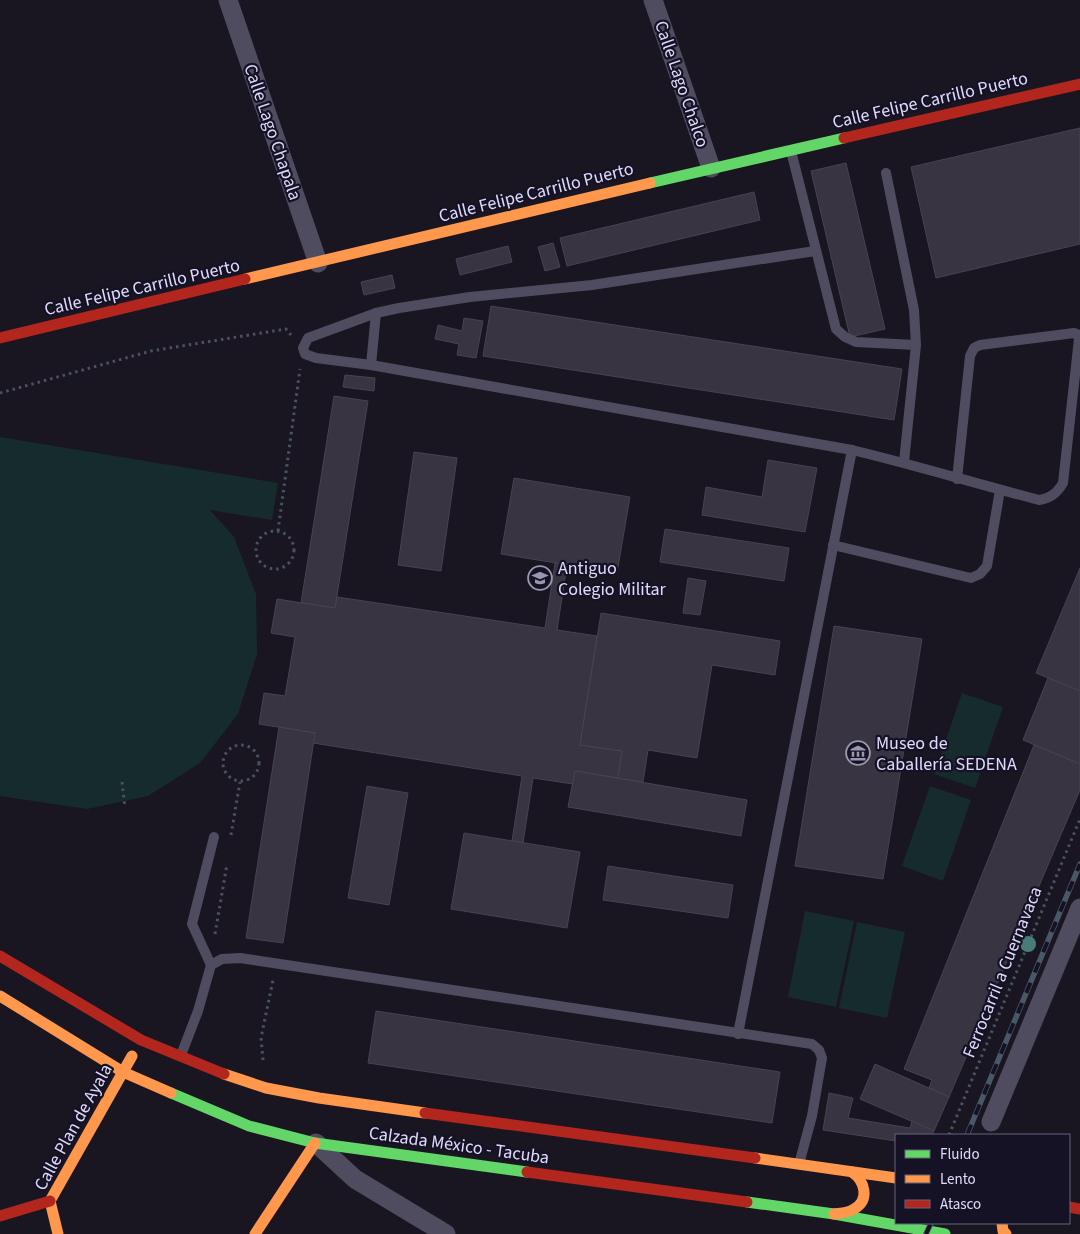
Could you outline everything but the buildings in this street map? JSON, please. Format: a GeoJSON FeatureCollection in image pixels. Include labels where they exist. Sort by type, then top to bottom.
{"type":"FeatureCollection","features":[{"type":"Feature","properties":{"kind":"main road","name":"Calle Felipe Carrillo Puerto"},"geometry":{"type":"LineString","coordinates":[[0,338],[710,168],[1080,84]]}},
{"type":"Feature","properties":{"kind":"main road","name":"Calzada México - Tacuba"},"geometry":{"type":"LineString","coordinates":[[0,956],[141,1040],[217,1072],[266,1088],[319,1098],[895,1178]]}},
{"type":"Feature","properties":{"kind":"main road","name":"Calzada México - Tacuba"},"geometry":{"type":"LineString","coordinates":[[0,996],[123,1072],[249,1126],[315,1142],[834,1214],[945,1234]]}},
{"type":"Feature","properties":{"kind":"main road","name":"Calle Plan de Ayala"},"geometry":{"type":"LineString","coordinates":[[58,1234],[50,1201],[141,1040]]}},
{"type":"Feature","properties":{"kind":"main road"},"geometry":{"type":"LineString","coordinates":[[255,1234],[315,1142]]}},
{"type":"Feature","properties":{"kind":"main road"},"geometry":{"type":"LineString","coordinates":[[834,1214],[852,1211],[860,1206],[863,1200],[864,1189],[861,1179],[852,1172]]}},
{"type":"Feature","properties":{"kind":"main road"},"geometry":{"type":"LineString","coordinates":[[0,1216],[50,1201]]}},
{"type":"Feature","properties":{"kind":"street","name":"Calle Lago Chapala"},"geometry":{"type":"LineString","coordinates":[[228,0],[318,263]]}},
{"type":"Feature","properties":{"kind":"street","name":"Calle Lago Chalco"},"geometry":{"type":"LineString","coordinates":[[653,0],[710,168]]}},
{"type":"Feature","properties":{"kind":"street"},"geometry":{"type":"LineString","coordinates":[[991,1122],[1080,908]]}},
{"type":"Feature","properties":{"kind":"street"},"geometry":{"type":"LineString","coordinates":[[315,1142],[355,1179],[446,1234]]}},
{"type":"Feature","properties":{"kind":"lane"},"geometry":{"type":"LineString","coordinates":[[791,150],[836,329],[845,337],[856,342],[916,346]]}},
{"type":"Feature","properties":{"kind":"lane"},"geometry":{"type":"LineString","coordinates":[[886,173],[914,310],[916,346],[904,462]]}},
{"type":"Feature","properties":{"kind":"lane"},"geometry":{"type":"LineString","coordinates":[[815,251],[592,285],[470,297],[376,313],[308,338],[303,348],[305,354],[316,358],[371,365],[852,450],[904,462],[957,479],[1039,500],[1048,499],[1058,492],[1063,484],[1079,339],[1077,334],[980,345],[974,348],[970,356],[957,479]]}},
{"type":"Feature","properties":{"kind":"lane"},"geometry":{"type":"LineString","coordinates":[[371,365],[376,313]]}},
{"type":"Feature","properties":{"kind":"lane"},"geometry":{"type":"LineString","coordinates":[[738,1034],[852,450]]}},
{"type":"Feature","properties":{"kind":"lane"},"geometry":{"type":"LineString","coordinates":[[833,545],[971,578],[980,574],[987,566],[1000,490]]}},
{"type":"Feature","properties":{"kind":"lane"},"geometry":{"type":"LineString","coordinates":[[180,1056],[198,1011],[210,965],[192,924],[214,837]]}},
{"type":"Feature","properties":{"kind":"lane"},"geometry":{"type":"LineString","coordinates":[[210,965],[222,960],[240,958],[812,1044],[819,1050],[822,1058],[812,1116],[799,1165]]}},
{"type":"Feature","properties":{"kind":"path"},"geometry":{"type":"LineString","coordinates":[[0,393],[151,351],[286,329],[303,348],[278,531]]}},
{"type":"Feature","properties":{"kind":"path"},"geometry":{"type":"LineString","coordinates":[[278,531],[293,543],[293,555],[286,566],[274,568],[263,564],[259,559],[257,548],[258,542],[266,534],[278,531]]}},
{"type":"Feature","properties":{"kind":"path"},"geometry":{"type":"LineString","coordinates":[[238,745],[244,745],[255,751],[260,762],[252,779],[240,782],[225,773],[223,761],[228,750],[238,745]]}},
{"type":"Feature","properties":{"kind":"path"},"geometry":{"type":"LineString","coordinates":[[122,782],[125,808]]}},
{"type":"Feature","properties":{"kind":"path"},"geometry":{"type":"LineString","coordinates":[[231,840],[240,782]]}},
{"type":"Feature","properties":{"kind":"path","name":"Ferrocarril a Cuernavaca"},"geometry":{"type":"LineString","coordinates":[[949,1134],[1080,819]]}},
{"type":"Feature","properties":{"kind":"path"},"geometry":{"type":"LineString","coordinates":[[210,965],[228,859]]}},
{"type":"Feature","properties":{"kind":"path"},"geometry":{"type":"LineString","coordinates":[[266,1088],[261,1038],[276,963]]}},
{"type":"Feature","properties":{"kind":"green space"},"geometry":{"type":"Polygon","coordinates":[[[0,437],[278,483],[272,520],[210,510],[234,537],[256,594],[257,654],[238,714],[200,763],[148,796],[87,809],[0,796],[0,437]]]}},
{"type":"Feature","properties":{"kind":"green space"},"geometry":{"type":"Polygon","coordinates":[[[962,693],[1003,707],[975,788],[934,774],[962,693]]]}},
{"type":"Feature","properties":{"kind":"green space"},"geometry":{"type":"Polygon","coordinates":[[[930,786],[971,800],[943,881],[902,866],[930,786]]]}},
{"type":"Feature","properties":{"kind":"green space"},"geometry":{"type":"Polygon","coordinates":[[[805,911],[854,921],[836,1007],[788,997],[805,911]]]}},
{"type":"Feature","properties":{"kind":"green space"},"geometry":{"type":"Polygon","coordinates":[[[857,922],[905,932],[887,1018],[839,1008],[857,922]]]}},
{"type":"Feature","properties":{"kind":"railway"},"geometry":{"type":"LineString","coordinates":[[967,1134],[1080,864]]}},
{"type":"Feature","properties":{"kind":"railway"},"geometry":{"type":"LineString","coordinates":[[926,1234],[931,1224]]}},
{"type":"Feature","properties":{"kind":"traffic: fast"},"geometry":{"type":"LineString","coordinates":[[650,183],[844,138]]}},
{"type":"Feature","properties":{"kind":"traffic: fast"},"geometry":{"type":"LineString","coordinates":[[171,1093],[249,1126],[315,1143],[527,1172]]}},
{"type":"Feature","properties":{"kind":"traffic: fast"},"geometry":{"type":"LineString","coordinates":[[747,1202],[834,1214],[945,1234]]}},
{"type":"Feature","properties":{"kind":"traffic: slow"},"geometry":{"type":"LineString","coordinates":[[245,279],[650,183]]}},
{"type":"Feature","properties":{"kind":"traffic: slow"},"geometry":{"type":"LineString","coordinates":[[0,996],[123,1072],[171,1093]]}},
{"type":"Feature","properties":{"kind":"traffic: slow"},"geometry":{"type":"LineString","coordinates":[[58,1234],[50,1201],[132,1056]]}},
{"type":"Feature","properties":{"kind":"traffic: slow"},"geometry":{"type":"LineString","coordinates":[[224,1074],[266,1088],[319,1098],[425,1113]]}},
{"type":"Feature","properties":{"kind":"traffic: slow"},"geometry":{"type":"LineString","coordinates":[[255,1234],[315,1143]]}},
{"type":"Feature","properties":{"kind":"traffic: slow"},"geometry":{"type":"LineString","coordinates":[[755,1158],[895,1178]]}},
{"type":"Feature","properties":{"kind":"traffic: slow"},"geometry":{"type":"LineString","coordinates":[[834,1214],[852,1210],[862,1201],[864,1196],[863,1185],[852,1172]]}},
{"type":"Feature","properties":{"kind":"traffic: slow"},"geometry":{"type":"LineString","coordinates":[[1002,1224],[1003,1231],[1006,1234]]}},
{"type":"Feature","properties":{"kind":"traffic: jam"},"geometry":{"type":"LineString","coordinates":[[844,138],[1080,84]]}},
{"type":"Feature","properties":{"kind":"traffic: jam"},"geometry":{"type":"LineString","coordinates":[[0,338],[245,279]]}},
{"type":"Feature","properties":{"kind":"traffic: jam"},"geometry":{"type":"LineString","coordinates":[[0,956],[141,1040],[224,1074]]}},
{"type":"Feature","properties":{"kind":"traffic: jam"},"geometry":{"type":"LineString","coordinates":[[425,1113],[755,1158]]}},
{"type":"Feature","properties":{"kind":"traffic: jam"},"geometry":{"type":"LineString","coordinates":[[527,1172],[747,1202]]}},
{"type":"Feature","properties":{"kind":"traffic: jam"},"geometry":{"type":"LineString","coordinates":[[0,1216],[50,1201]]}},
{"type":"Feature","properties":{"kind":"traffic: jam"},"geometry":{"type":"LineString","coordinates":[[1070,1207],[1080,1209]]}},
{"type":"Feature","properties":{"kind":"place","name":"Antiguo Colegio Militar"},"geometry":{"type":"Point","coordinates":[540,578]}},
{"type":"Feature","properties":{"kind":"place","name":"Museo de Caballería SEDENA"},"geometry":{"type":"Point","coordinates":[858,753]}}]}
